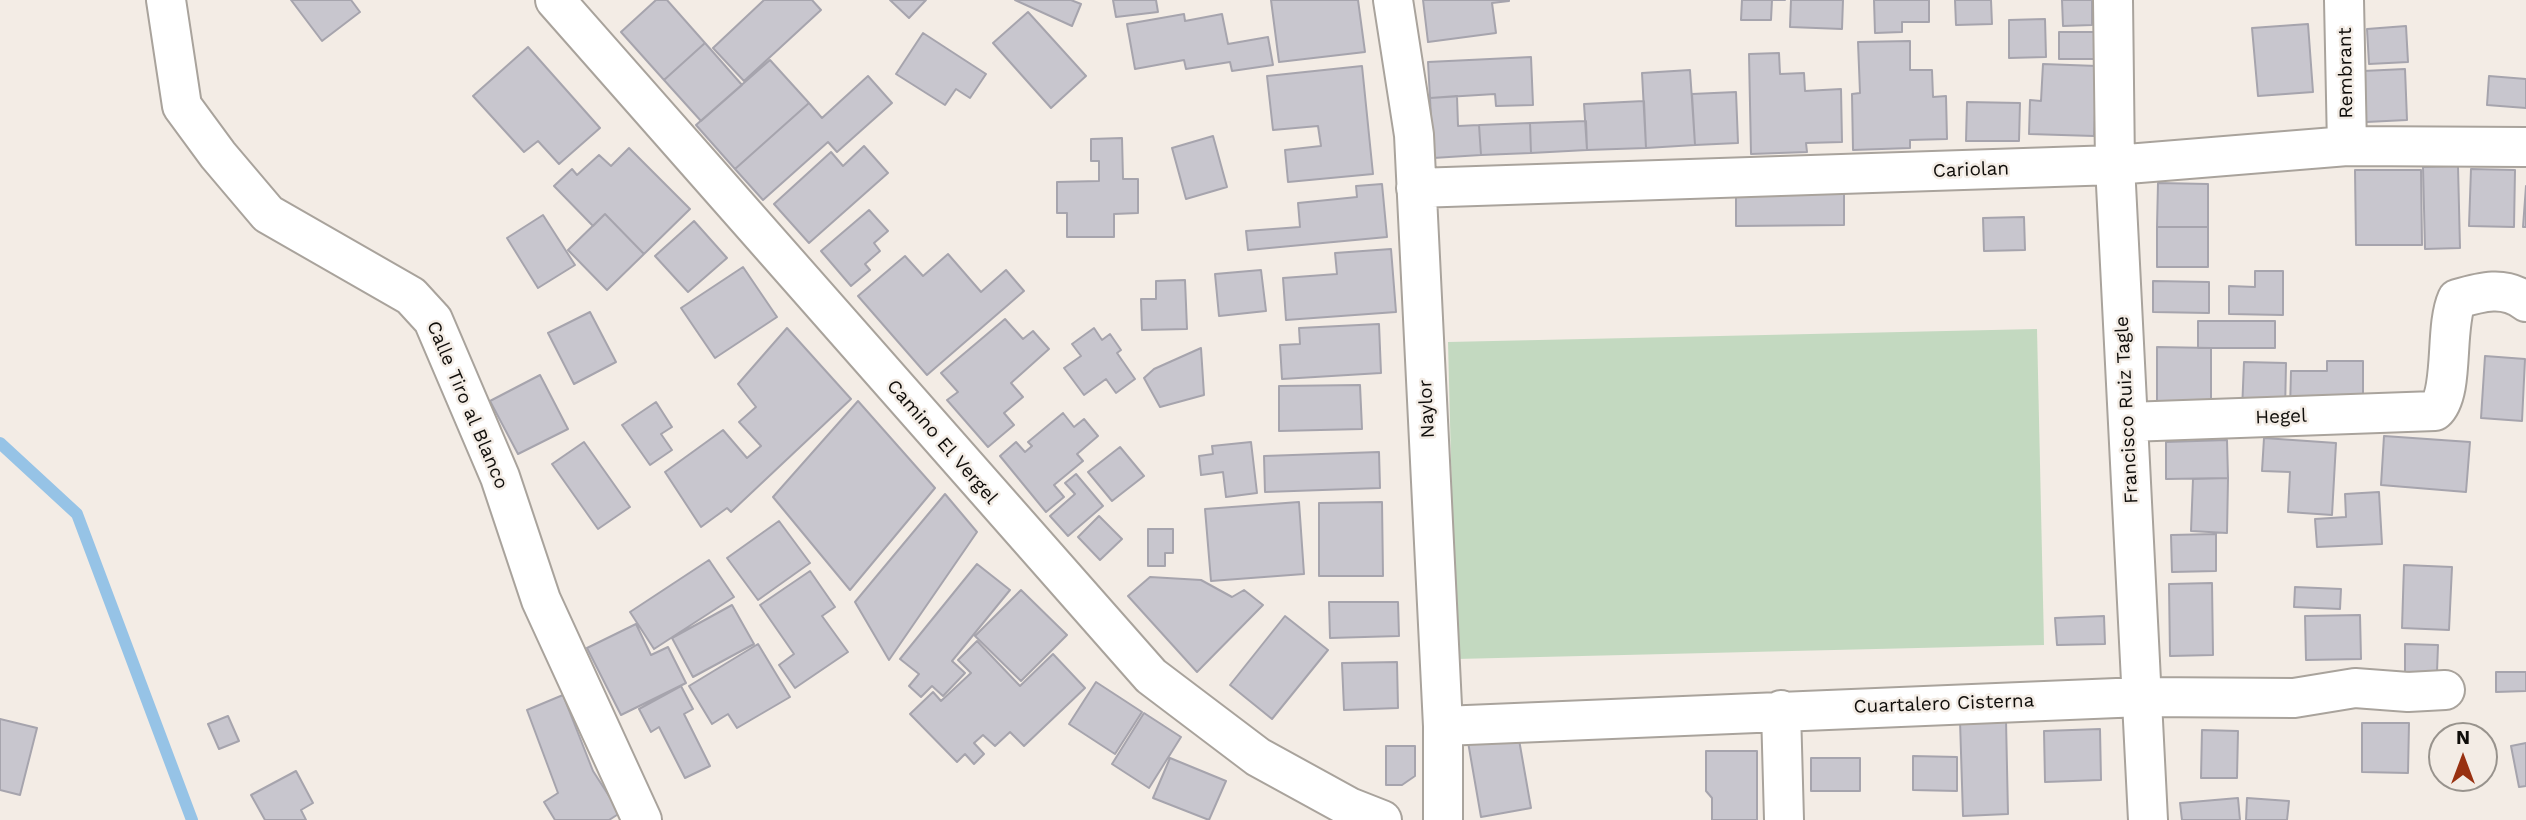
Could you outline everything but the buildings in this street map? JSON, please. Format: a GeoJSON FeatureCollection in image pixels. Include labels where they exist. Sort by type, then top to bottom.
{"type":"FeatureCollection","features":[{"type":"Feature","properties":{"kind":"street","name":"Calle Tiro al Blanco"},"geometry":{"type":"LineString","coordinates":[[166,0],[170,47],[182,106],[218,155],[268,214],[411,296],[433,320],[500,477],[541,600],[642,820]]}},
{"type":"Feature","properties":{"kind":"street","name":"Camino El Vergel"},"geometry":{"type":"LineString","coordinates":[[555,0],[1151,676],[1258,757],[1349,807],[1382,820]]}},
{"type":"Feature","properties":{"kind":"street","name":"Naylor"},"geometry":{"type":"LineString","coordinates":[[1393,0],[1413,135],[1443,726],[1443,820]]}},
{"type":"Feature","properties":{"kind":"street","name":"Francisco Ruiz Tagle"},"geometry":{"type":"LineString","coordinates":[[2113,0],[2115,165],[2148,820]]}},
{"type":"Feature","properties":{"kind":"street","name":"Rembrant"},"geometry":{"type":"LineString","coordinates":[[2344,0],[2347,146]]}},
{"type":"Feature","properties":{"kind":"street","name":"Cariolan"},"geometry":{"type":"LineString","coordinates":[[1416,188],[2115,165],[2347,146],[2526,148]]}},
{"type":"Feature","properties":{"kind":"street","name":"Hegel"},"geometry":{"type":"LineString","coordinates":[[2128,422],[2435,411],[2445,398],[2449,316],[2456,299],[2484,292],[2514,292],[2526,302]]}},
{"type":"Feature","properties":{"kind":"street","name":"Cuartalero Cisterna"},"geometry":{"type":"LineString","coordinates":[[1443,726],[2141,697],[2294,698],[2354,688],[2408,692],[2445,690]]}},
{"type":"Feature","properties":{"kind":"street"},"geometry":{"type":"LineString","coordinates":[[1781,710],[1784,820]]}},
{"type":"Feature","properties":{"kind":"green space"},"geometry":{"type":"Polygon","coordinates":[[[2037,329],[2044,645],[1456,659],[1448,342],[2037,329]]]}},
{"type":"Feature","properties":{"kind":"waterway"},"geometry":{"type":"LineString","coordinates":[[0,443],[77,514],[192,820]]}}]}
